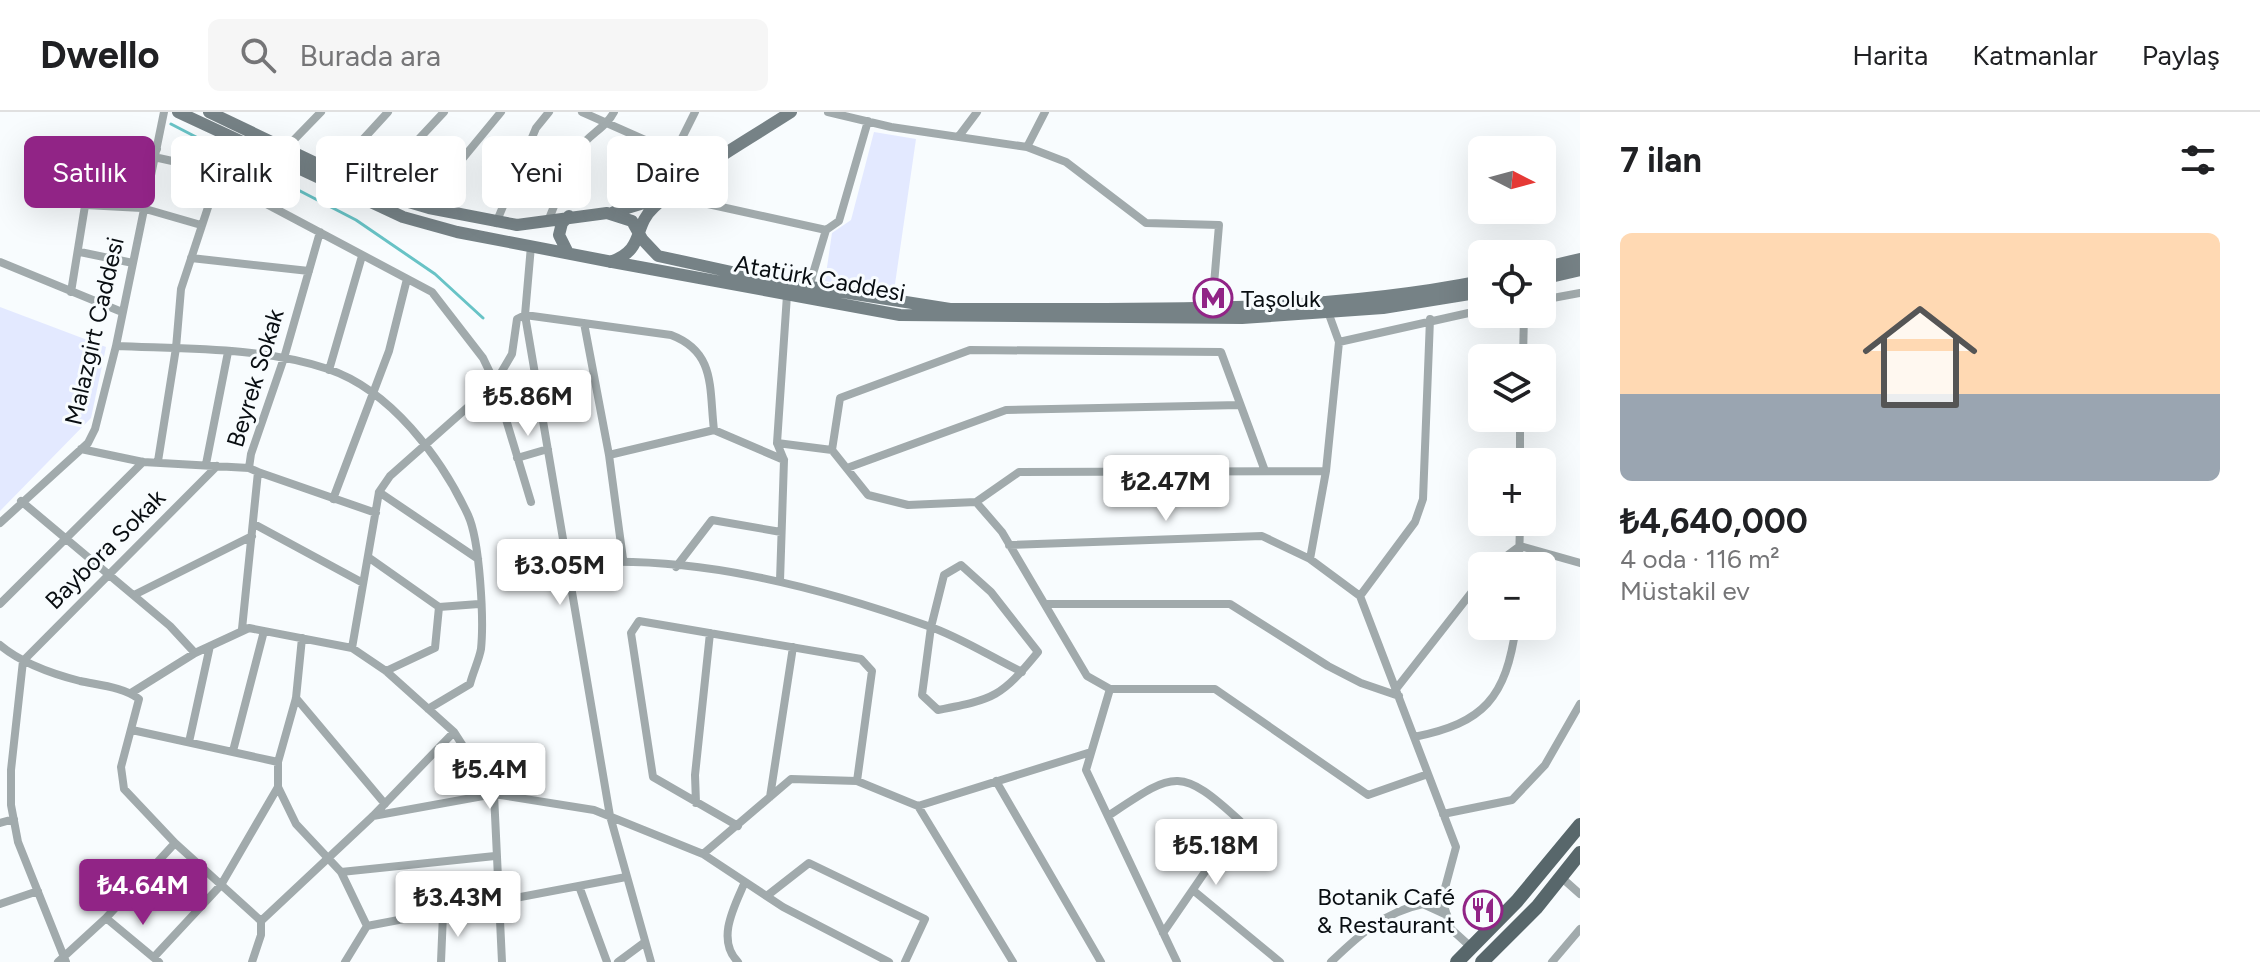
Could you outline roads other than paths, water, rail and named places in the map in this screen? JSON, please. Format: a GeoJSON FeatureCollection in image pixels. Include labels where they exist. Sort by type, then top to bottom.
{"type":"FeatureCollection","features":[{"type":"Feature","properties":{"kind":"main road","name":"Atatürk Caddesi"},"geometry":{"type":"LineString","coordinates":[[178,112],[403,217],[610,262],[934,318],[1213,319],[1468,293]]}},
{"type":"Feature","properties":{"kind":"main road"},"geometry":{"type":"LineString","coordinates":[[209,112],[260,136]]}},
{"type":"Feature","properties":{"kind":"main road"},"geometry":{"type":"LineString","coordinates":[[728,154],[791,112]]}},
{"type":"Feature","properties":{"kind":"main road"},"geometry":{"type":"LineString","coordinates":[[429,208],[517,225],[635,208]]}},
{"type":"Feature","properties":{"kind":"main road"},"geometry":{"type":"LineString","coordinates":[[610,262],[634,249],[647,215],[654,208]]}},
{"type":"Feature","properties":{"kind":"main road","name":"Atatürk Caddesi"},"geometry":{"type":"LineString","coordinates":[[607,213],[632,221],[640,236],[658,256],[809,287],[950,309],[1328,308],[1468,283]]}},
{"type":"Feature","properties":{"kind":"main road"},"geometry":{"type":"LineString","coordinates":[[568,253],[559,235],[562,223],[569,216]]}},
{"type":"Feature","properties":{"kind":"main road"},"geometry":{"type":"LineString","coordinates":[[1556,265],[1580,259]]}},
{"type":"Feature","properties":{"kind":"main road"},"geometry":{"type":"LineString","coordinates":[[1556,276],[1580,270]]}},
{"type":"Feature","properties":{"kind":"main road"},"geometry":{"type":"LineString","coordinates":[[1457,962],[1536,880],[1580,825]]}},
{"type":"Feature","properties":{"kind":"main road"},"geometry":{"type":"LineString","coordinates":[[1482,962],[1562,878],[1580,853]]}},
{"type":"Feature","properties":{"kind":"street","name":"Malazgirt Caddesi"},"geometry":{"type":"LineString","coordinates":[[155,153],[164,112]]}},
{"type":"Feature","properties":{"kind":"street"},"geometry":{"type":"LineString","coordinates":[[298,136],[321,112]]}},
{"type":"Feature","properties":{"kind":"street"},"geometry":{"type":"LineString","coordinates":[[366,136],[388,112]]}},
{"type":"Feature","properties":{"kind":"street"},"geometry":{"type":"LineString","coordinates":[[422,136],[444,112]]}},
{"type":"Feature","properties":{"kind":"street"},"geometry":{"type":"LineString","coordinates":[[466,154],[501,112]]}},
{"type":"Feature","properties":{"kind":"street"},"geometry":{"type":"LineString","coordinates":[[496,223],[536,128],[549,112]]}},
{"type":"Feature","properties":{"kind":"street"},"geometry":{"type":"LineString","coordinates":[[582,112],[640,136]]}},
{"type":"Feature","properties":{"kind":"street"},"geometry":{"type":"LineString","coordinates":[[548,221],[579,150],[593,133],[609,122],[614,112]]}},
{"type":"Feature","properties":{"kind":"street"},"geometry":{"type":"LineString","coordinates":[[683,136],[695,112]]}},
{"type":"Feature","properties":{"kind":"street"},"geometry":{"type":"LineString","coordinates":[[828,112],[1027,147],[1066,162],[1146,223],[1219,225],[1212,308]]}},
{"type":"Feature","properties":{"kind":"street"},"geometry":{"type":"LineString","coordinates":[[959,136],[977,112]]}},
{"type":"Feature","properties":{"kind":"street"},"geometry":{"type":"LineString","coordinates":[[1027,147],[1045,112]]}},
{"type":"Feature","properties":{"kind":"street"},"geometry":{"type":"LineString","coordinates":[[809,287],[826,230],[839,221],[868,121]]}},
{"type":"Feature","properties":{"kind":"street"},"geometry":{"type":"LineString","coordinates":[[155,153],[171,158]]}},
{"type":"Feature","properties":{"kind":"street"},"geometry":{"type":"LineString","coordinates":[[71,292],[80,252],[85,208]]}},
{"type":"Feature","properties":{"kind":"street","name":"Malazgirt Caddesi"},"geometry":{"type":"LineString","coordinates":[[0,523],[81,449],[95,429],[116,346],[142,208]]}},
{"type":"Feature","properties":{"kind":"street"},"geometry":{"type":"LineString","coordinates":[[142,208],[201,225]]}},
{"type":"Feature","properties":{"kind":"street"},"geometry":{"type":"LineString","coordinates":[[158,461],[176,348],[181,289],[207,208]]}},
{"type":"Feature","properties":{"kind":"street"},"geometry":{"type":"LineString","coordinates":[[272,208],[432,292],[483,358],[495,383],[531,502]]}},
{"type":"Feature","properties":{"kind":"street"},"geometry":{"type":"LineString","coordinates":[[726,208],[826,230]]}},
{"type":"Feature","properties":{"kind":"street","name":"Beyrek Sokak"},"geometry":{"type":"LineString","coordinates":[[242,629],[254,524],[251,454],[284,358],[320,232]]}},
{"type":"Feature","properties":{"kind":"street"},"geometry":{"type":"LineString","coordinates":[[531,246],[525,315],[610,816],[651,962]]}},
{"type":"Feature","properties":{"kind":"street"},"geometry":{"type":"LineString","coordinates":[[80,252],[133,263]]}},
{"type":"Feature","properties":{"kind":"street"},"geometry":{"type":"LineString","coordinates":[[329,370],[362,256]]}},
{"type":"Feature","properties":{"kind":"street"},"geometry":{"type":"LineString","coordinates":[[191,258],[309,271]]}},
{"type":"Feature","properties":{"kind":"street"},"geometry":{"type":"LineString","coordinates":[[0,262],[122,312]]}},
{"type":"Feature","properties":{"kind":"street"},"geometry":{"type":"LineString","coordinates":[[333,499],[389,351],[407,279]]}},
{"type":"Feature","properties":{"kind":"street"},"geometry":{"type":"LineString","coordinates":[[1556,297],[1580,293]]}},
{"type":"Feature","properties":{"kind":"street"},"geometry":{"type":"LineString","coordinates":[[780,581],[784,460],[777,443],[787,295]]}},
{"type":"Feature","properties":{"kind":"street"},"geometry":{"type":"LineString","coordinates":[[1310,559],[1326,471],[1339,342],[1328,308]]}},
{"type":"Feature","properties":{"kind":"street"},"geometry":{"type":"LineString","coordinates":[[1339,342],[1468,312]]}},
{"type":"Feature","properties":{"kind":"street"},"geometry":{"type":"LineString","coordinates":[[352,648],[379,492],[390,476],[495,383],[512,354],[517,319],[525,315],[671,335],[688,341],[705,359],[714,430]]}},
{"type":"Feature","properties":{"kind":"street"},"geometry":{"type":"LineString","coordinates":[[1360,596],[1415,522],[1423,499],[1430,319]]}},
{"type":"Feature","properties":{"kind":"street"},"geometry":{"type":"LineString","coordinates":[[584,323],[609,455],[623,559]]}},
{"type":"Feature","properties":{"kind":"street"},"geometry":{"type":"LineString","coordinates":[[116,346],[284,358],[329,370],[373,391],[413,428],[469,516],[478,559],[481,649],[470,684],[428,709]]}},
{"type":"Feature","properties":{"kind":"street"},"geometry":{"type":"LineString","coordinates":[[832,450],[840,398],[970,350],[1221,352],[1265,471]]}},
{"type":"Feature","properties":{"kind":"street"},"geometry":{"type":"LineString","coordinates":[[206,464],[228,352]]}},
{"type":"Feature","properties":{"kind":"street"},"geometry":{"type":"LineString","coordinates":[[847,468],[1006,410],[1240,405]]}},
{"type":"Feature","properties":{"kind":"street"},"geometry":{"type":"LineString","coordinates":[[609,455],[714,430],[784,460]]}},
{"type":"Feature","properties":{"kind":"street"},"geometry":{"type":"LineString","coordinates":[[777,443],[832,450],[868,495],[908,505],[976,502],[1019,472],[1326,471]]}},
{"type":"Feature","properties":{"kind":"street"},"geometry":{"type":"LineString","coordinates":[[81,449],[143,462],[206,464],[254,470],[376,513]]}},
{"type":"Feature","properties":{"kind":"street"},"geometry":{"type":"LineString","coordinates":[[517,458],[548,449]]}},
{"type":"Feature","properties":{"kind":"street"},"geometry":{"type":"LineString","coordinates":[[0,604],[143,462]]}},
{"type":"Feature","properties":{"kind":"street","name":"Baybora Sokak"},"geometry":{"type":"LineString","coordinates":[[23,661],[107,573],[217,466]]}},
{"type":"Feature","properties":{"kind":"street"},"geometry":{"type":"LineString","coordinates":[[379,492],[478,559]]}},
{"type":"Feature","properties":{"kind":"street"},"geometry":{"type":"LineString","coordinates":[[21,501],[134,595],[195,653]]}},
{"type":"Feature","properties":{"kind":"street"},"geometry":{"type":"LineString","coordinates":[[976,502],[1009,545],[1087,676],[1110,689],[1215,689],[1368,795],[1428,774]]}},
{"type":"Feature","properties":{"kind":"street"},"geometry":{"type":"LineString","coordinates":[[676,567],[712,520],[781,532]]}},
{"type":"Feature","properties":{"kind":"street"},"geometry":{"type":"LineString","coordinates":[[254,524],[363,583]]}},
{"type":"Feature","properties":{"kind":"street"},"geometry":{"type":"LineString","coordinates":[[134,595],[252,536]]}},
{"type":"Feature","properties":{"kind":"street"},"geometry":{"type":"LineString","coordinates":[[1009,545],[1262,536],[1310,559],[1360,596],[1456,847],[1442,899],[1451,929],[1473,948]]}},
{"type":"Feature","properties":{"kind":"street"},"geometry":{"type":"LineString","coordinates":[[1520,536],[1520,552]]}},
{"type":"Feature","properties":{"kind":"street"},"geometry":{"type":"LineString","coordinates":[[1520,546],[1580,563]]}},
{"type":"Feature","properties":{"kind":"street"},"geometry":{"type":"LineString","coordinates":[[1512,552],[1520,546]]}},
{"type":"Feature","properties":{"kind":"street"},"geometry":{"type":"LineString","coordinates":[[368,557],[439,607],[479,604]]}},
{"type":"Feature","properties":{"kind":"street"},"geometry":{"type":"LineString","coordinates":[[569,564],[623,559],[780,581],[931,627],[1022,672]]}},
{"type":"Feature","properties":{"kind":"street"},"geometry":{"type":"LineString","coordinates":[[961,565],[991,592],[1038,652],[1022,672],[1004,691],[978,702],[938,710],[922,695],[931,627],[944,575],[961,565]]}},
{"type":"Feature","properties":{"kind":"street"},"geometry":{"type":"LineString","coordinates":[[1397,693],[1468,598]]}},
{"type":"Feature","properties":{"kind":"street"},"geometry":{"type":"LineString","coordinates":[[1045,604],[1230,604],[1328,666],[1361,683],[1397,693]]}},
{"type":"Feature","properties":{"kind":"street"},"geometry":{"type":"LineString","coordinates":[[386,671],[435,648],[439,607]]}},
{"type":"Feature","properties":{"kind":"street"},"geometry":{"type":"LineString","coordinates":[[738,826],[653,777],[631,633],[639,621],[861,659],[872,671],[857,781]]}},
{"type":"Feature","properties":{"kind":"street"},"geometry":{"type":"LineString","coordinates":[[131,693],[195,653],[242,629],[352,648],[386,671],[454,732],[494,794],[502,962]]}},
{"type":"Feature","properties":{"kind":"street"},"geometry":{"type":"LineString","coordinates":[[233,751],[264,631]]}},
{"type":"Feature","properties":{"kind":"street"},"geometry":{"type":"LineString","coordinates":[[696,803],[695,775],[710,633]]}},
{"type":"Feature","properties":{"kind":"street"},"geometry":{"type":"LineString","coordinates":[[302,638],[296,698],[278,762],[278,787],[296,824],[341,872],[367,926]]}},
{"type":"Feature","properties":{"kind":"street"},"geometry":{"type":"LineString","coordinates":[[1414,737],[1451,730],[1482,712],[1502,681],[1514,640]]}},
{"type":"Feature","properties":{"kind":"street"},"geometry":{"type":"LineString","coordinates":[[0,645],[23,661],[74,679],[131,693],[139,699],[121,767],[124,789],[175,843],[261,921]]}},
{"type":"Feature","properties":{"kind":"street"},"geometry":{"type":"LineString","coordinates":[[189,742],[210,646]]}},
{"type":"Feature","properties":{"kind":"street"},"geometry":{"type":"LineString","coordinates":[[770,798],[793,647]]}},
{"type":"Feature","properties":{"kind":"street"},"geometry":{"type":"LineString","coordinates":[[23,661],[11,770],[14,819],[18,842],[63,961],[175,843]]}},
{"type":"Feature","properties":{"kind":"street"},"geometry":{"type":"LineString","coordinates":[[1110,689],[1086,770],[1177,962]]}},
{"type":"Feature","properties":{"kind":"street"},"geometry":{"type":"LineString","coordinates":[[296,698],[385,804]]}},
{"type":"Feature","properties":{"kind":"street"},"geometry":{"type":"LineString","coordinates":[[1443,814],[1512,800],[1545,765],[1580,704]]}},
{"type":"Feature","properties":{"kind":"street"},"geometry":{"type":"LineString","coordinates":[[132,730],[278,762]]}},
{"type":"Feature","properties":{"kind":"street"},"geometry":{"type":"LineString","coordinates":[[252,962],[261,935],[261,921],[373,816],[454,732]]}},
{"type":"Feature","properties":{"kind":"street"},"geometry":{"type":"LineString","coordinates":[[918,806],[1091,752]]}},
{"type":"Feature","properties":{"kind":"street"},"geometry":{"type":"LineString","coordinates":[[703,854],[791,779],[857,781],[918,806],[1013,962]]}},
{"type":"Feature","properties":{"kind":"street"},"geometry":{"type":"LineString","coordinates":[[1108,816],[1165,781],[1182,779],[1204,788],[1240,821],[1163,933]]}},
{"type":"Feature","properties":{"kind":"street"},"geometry":{"type":"LineString","coordinates":[[996,781],[1101,962]]}},
{"type":"Feature","properties":{"kind":"street"},"geometry":{"type":"LineString","coordinates":[[106,918],[156,960],[221,885],[278,787]]}},
{"type":"Feature","properties":{"kind":"street"},"geometry":{"type":"LineString","coordinates":[[373,816],[494,794],[594,810],[703,854],[783,907],[889,962]]}},
{"type":"Feature","properties":{"kind":"street"},"geometry":{"type":"LineString","coordinates":[[0,823],[14,819]]}},
{"type":"Feature","properties":{"kind":"street"},"geometry":{"type":"LineString","coordinates":[[341,872],[495,856]]}},
{"type":"Feature","properties":{"kind":"street"},"geometry":{"type":"LineString","coordinates":[[768,895],[809,863],[899,906],[925,919],[905,962]]}},
{"type":"Feature","properties":{"kind":"street"},"geometry":{"type":"LineString","coordinates":[[345,962],[367,926],[626,877]]}},
{"type":"Feature","properties":{"kind":"street"},"geometry":{"type":"LineString","coordinates":[[1562,878],[1580,894]]}},
{"type":"Feature","properties":{"kind":"street"},"geometry":{"type":"LineString","coordinates":[[738,962],[728,941],[728,924],[744,884]]}},
{"type":"Feature","properties":{"kind":"street"},"geometry":{"type":"LineString","coordinates":[[579,886],[607,962]]}},
{"type":"Feature","properties":{"kind":"street"},"geometry":{"type":"LineString","coordinates":[[0,904],[38,891]]}},
{"type":"Feature","properties":{"kind":"street"},"geometry":{"type":"LineString","coordinates":[[1194,891],[1280,962]]}},
{"type":"Feature","properties":{"kind":"street"},"geometry":{"type":"LineString","coordinates":[[1331,962],[1366,928],[1399,911],[1423,904],[1447,915]]}},
{"type":"Feature","properties":{"kind":"street"},"geometry":{"type":"LineString","coordinates":[[441,962],[443,914]]}},
{"type":"Feature","properties":{"kind":"street"},"geometry":{"type":"LineString","coordinates":[[1552,962],[1580,929]]}},
{"type":"Feature","properties":{"kind":"street"},"geometry":{"type":"LineString","coordinates":[[618,962],[645,942]]}},
{"type":"Feature","properties":{"kind":"street"},"geometry":{"type":"LineString","coordinates":[[1002,962],[1007,952]]}},
{"type":"Feature","properties":{"kind":"waterway"},"geometry":{"type":"LineString","coordinates":[[171,124],[356,220],[435,274],[483,318]]}},
{"type":"Feature","properties":{"kind":"place","name":"Taşoluk"},"geometry":{"type":"Point","coordinates":[1213,298]}},
{"type":"Feature","properties":{"kind":"place","name":"Botanik Café & Restaurant"},"geometry":{"type":"Point","coordinates":[1483,910]}}]}
